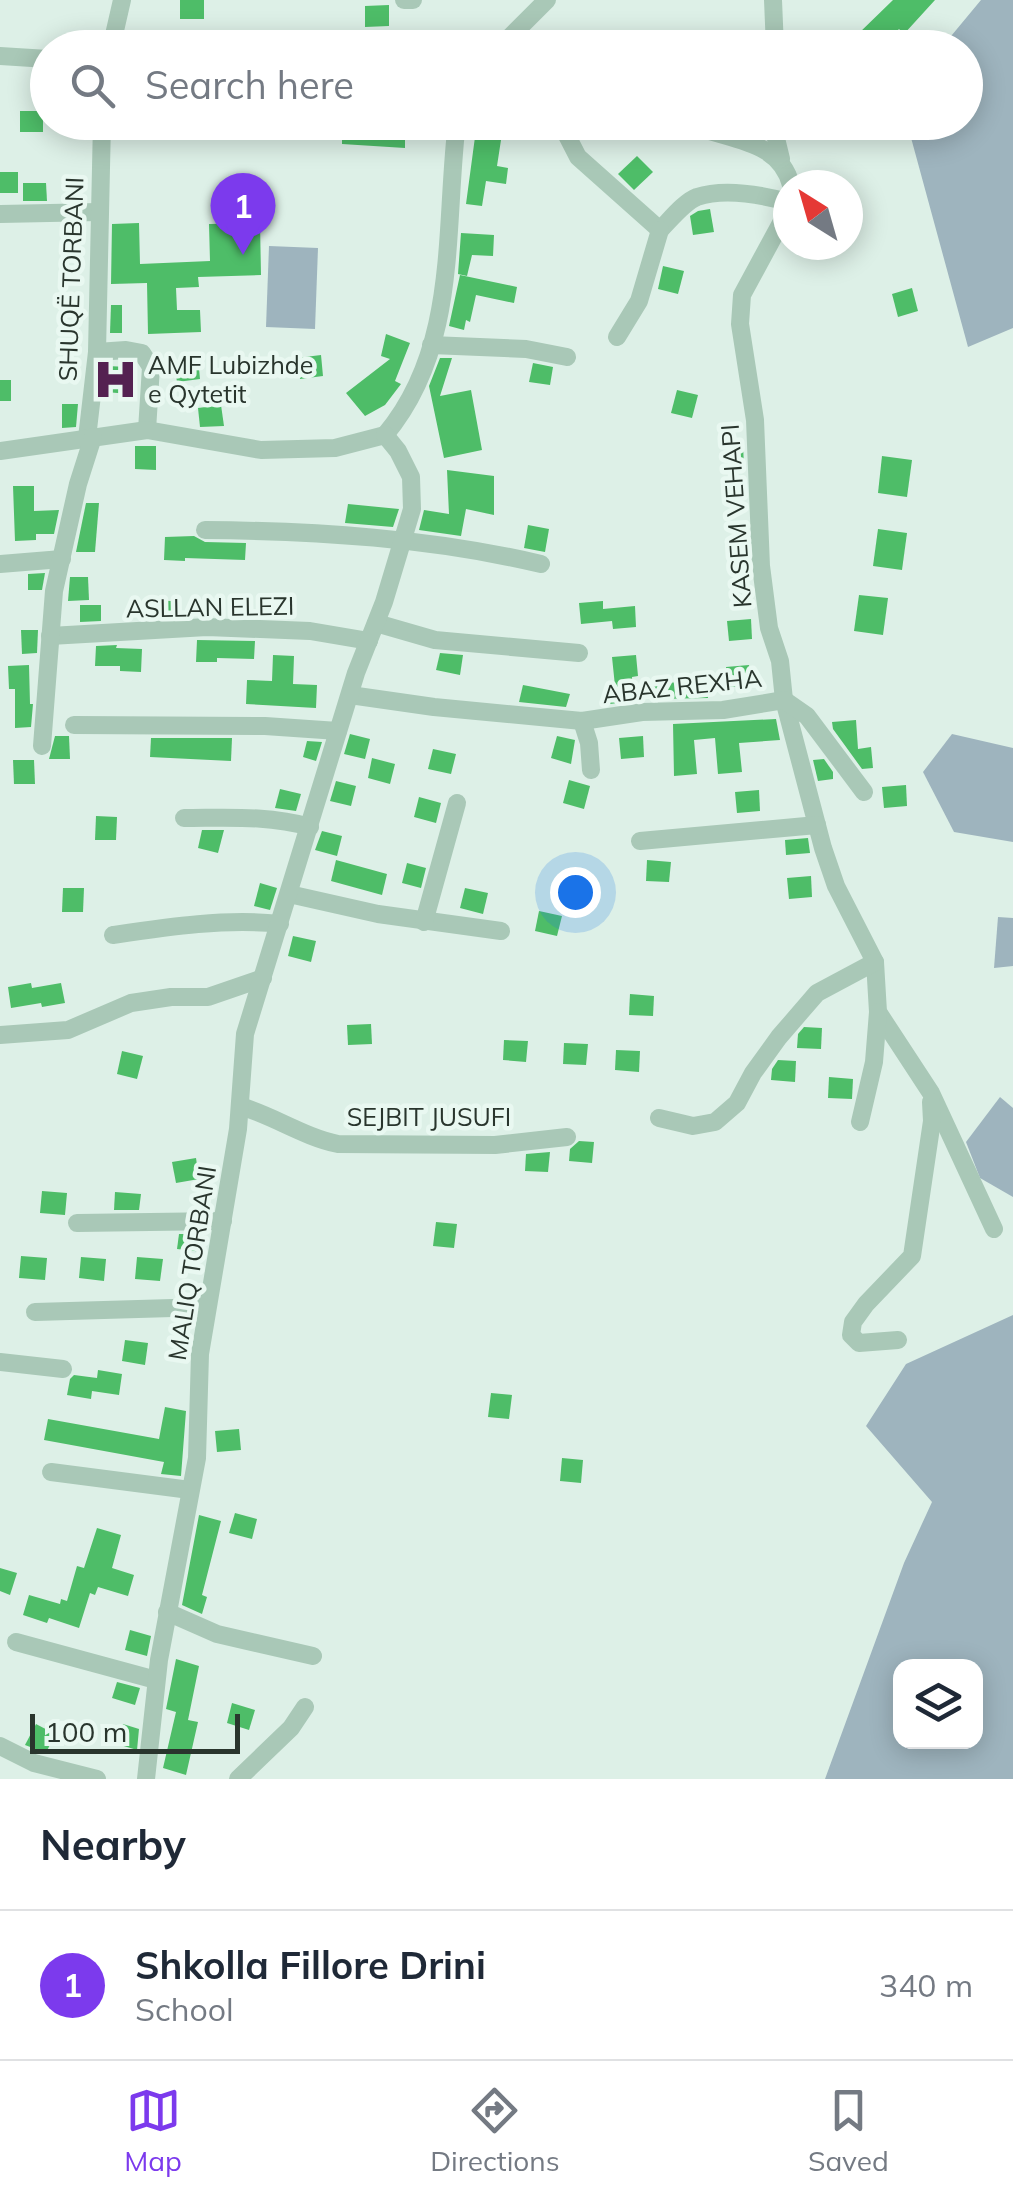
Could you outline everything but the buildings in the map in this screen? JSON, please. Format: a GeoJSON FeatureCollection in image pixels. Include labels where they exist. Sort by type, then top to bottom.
{"type":"FeatureCollection","features":[{"type":"Feature","properties":{"kind":"street"},"geometry":{"type":"LineString","coordinates":[[115,30],[122,0]]}},
{"type":"Feature","properties":{"kind":"street"},"geometry":{"type":"LineString","coordinates":[[404,0],[413,0]]}},
{"type":"Feature","properties":{"kind":"street"},"geometry":{"type":"LineString","coordinates":[[516,30],[548,0]]}},
{"type":"Feature","properties":{"kind":"street"},"geometry":{"type":"LineString","coordinates":[[772,0],[774,30]]}},
{"type":"Feature","properties":{"kind":"street"},"geometry":{"type":"LineString","coordinates":[[0,56],[30,57]]}},
{"type":"Feature","properties":{"kind":"street","name":"SHUQË TORBANI"},"geometry":{"type":"LineString","coordinates":[[90,437],[97,352],[101,140]]}},
{"type":"Feature","properties":{"kind":"street"},"geometry":{"type":"LineString","coordinates":[[0,450],[147,430],[261,450],[335,448],[385,435],[421,382],[443,306],[456,140]]}},
{"type":"Feature","properties":{"kind":"street"},"geometry":{"type":"LineString","coordinates":[[569,140],[578,157],[660,230]]}},
{"type":"Feature","properties":{"kind":"street"},"geometry":{"type":"LineString","coordinates":[[740,140],[781,159]]}},
{"type":"Feature","properties":{"kind":"street"},"geometry":{"type":"LineString","coordinates":[[776,140],[786,170]]}},
{"type":"Feature","properties":{"kind":"street"},"geometry":{"type":"LineString","coordinates":[[617,337],[639,301],[660,230],[695,198],[724,194],[773,198]]}},
{"type":"Feature","properties":{"kind":"street"},"geometry":{"type":"LineString","coordinates":[[0,214],[99,212]]}},
{"type":"Feature","properties":{"kind":"street","name":"KASEM VEHAPI"},"geometry":{"type":"LineString","coordinates":[[773,238],[742,295],[740,324],[756,420],[762,566],[784,700],[817,825],[836,886],[875,962],[878,1012],[874,1062],[860,1122]]}},
{"type":"Feature","properties":{"kind":"street"},"geometry":{"type":"LineString","coordinates":[[432,345],[526,349],[567,357]]}},
{"type":"Feature","properties":{"kind":"street"},"geometry":{"type":"LineString","coordinates":[[97,352],[126,350],[142,354],[151,366],[147,430]]}},
{"type":"Feature","properties":{"kind":"street","name":"MALIQ TORBANI"},"geometry":{"type":"LineString","coordinates":[[146,1779],[167,1612],[198,1458],[200,1354],[240,1106],[245,1034],[338,731],[412,509],[411,477],[398,450],[385,435]]}},
{"type":"Feature","properties":{"kind":"street"},"geometry":{"type":"LineString","coordinates":[[42,746],[54,591],[90,437]]}},
{"type":"Feature","properties":{"kind":"street"},"geometry":{"type":"LineString","coordinates":[[205,530],[404,540],[487,551],[541,564]]}},
{"type":"Feature","properties":{"kind":"street"},"geometry":{"type":"LineString","coordinates":[[0,564],[62,559]]}},
{"type":"Feature","properties":{"kind":"street","name":"ASLLAN ELEZI"},"geometry":{"type":"LineString","coordinates":[[50,636],[207,627],[372,632],[579,653]]}},
{"type":"Feature","properties":{"kind":"street","name":"ABAZ REXHA"},"geometry":{"type":"LineString","coordinates":[[350,695],[582,721],[642,712],[723,710],[784,700],[807,716],[864,792]]}},
{"type":"Feature","properties":{"kind":"street","name":"ABAZ REXHA"},"geometry":{"type":"LineString","coordinates":[[582,721],[591,770]]}},
{"type":"Feature","properties":{"kind":"street"},"geometry":{"type":"LineString","coordinates":[[74,725],[265,726],[338,731]]}},
{"type":"Feature","properties":{"kind":"street"},"geometry":{"type":"LineString","coordinates":[[424,922],[457,804]]}},
{"type":"Feature","properties":{"kind":"street"},"geometry":{"type":"LineString","coordinates":[[184,818],[288,821],[310,827]]}},
{"type":"Feature","properties":{"kind":"street"},"geometry":{"type":"LineString","coordinates":[[640,841],[817,825]]}},
{"type":"Feature","properties":{"kind":"street"},"geometry":{"type":"LineString","coordinates":[[290,894],[424,922],[502,931]]}},
{"type":"Feature","properties":{"kind":"street"},"geometry":{"type":"LineString","coordinates":[[112,935],[170,926],[280,924]]}},
{"type":"Feature","properties":{"kind":"street"},"geometry":{"type":"LineString","coordinates":[[659,1118],[693,1126],[715,1122],[737,1103],[779,1037],[817,992],[875,962]]}},
{"type":"Feature","properties":{"kind":"street"},"geometry":{"type":"LineString","coordinates":[[0,1035],[68,1030],[130,1003],[208,997],[264,978]]}},
{"type":"Feature","properties":{"kind":"street"},"geometry":{"type":"LineString","coordinates":[[878,1012],[931,1092],[994,1230]]}},
{"type":"Feature","properties":{"kind":"street"},"geometry":{"type":"LineString","coordinates":[[898,1340],[859,1343],[851,1336],[853,1322],[866,1304],[912,1256],[932,1120],[931,1092]]}},
{"type":"Feature","properties":{"kind":"street","name":"SEJBIT JUSUFI"},"geometry":{"type":"LineString","coordinates":[[240,1106],[274,1116],[316,1139],[338,1144],[495,1145],[567,1137]]}},
{"type":"Feature","properties":{"kind":"street"},"geometry":{"type":"LineString","coordinates":[[77,1223],[222,1221]]}},
{"type":"Feature","properties":{"kind":"street"},"geometry":{"type":"LineString","coordinates":[[35,1312],[207,1307]]}},
{"type":"Feature","properties":{"kind":"street"},"geometry":{"type":"LineString","coordinates":[[0,1362],[63,1369]]}},
{"type":"Feature","properties":{"kind":"street"},"geometry":{"type":"LineString","coordinates":[[51,1472],[190,1490]]}},
{"type":"Feature","properties":{"kind":"street"},"geometry":{"type":"LineString","coordinates":[[167,1612],[217,1634],[313,1656]]}},
{"type":"Feature","properties":{"kind":"street"},"geometry":{"type":"LineString","coordinates":[[16,1642],[156,1680]]}},
{"type":"Feature","properties":{"kind":"street"},"geometry":{"type":"LineString","coordinates":[[238,1779],[292,1728],[306,1707]]}},
{"type":"Feature","properties":{"kind":"street"},"geometry":{"type":"LineString","coordinates":[[0,1746],[34,1762],[97,1779]]}},
{"type":"Feature","properties":{"kind":"shaded area"},"geometry":{"type":"Polygon","coordinates":[[[981,0],[1013,0],[1013,328],[968,347],[912,140],[983,140],[983,30],[956,30],[981,0]]]}},
{"type":"Feature","properties":{"kind":"shaded area"},"geometry":{"type":"Polygon","coordinates":[[[269,246],[318,248],[315,329],[266,327],[269,246]]]}},
{"type":"Feature","properties":{"kind":"shaded area"},"geometry":{"type":"Polygon","coordinates":[[[952,734],[1013,748],[1013,842],[954,832],[923,772],[952,734]]]}},
{"type":"Feature","properties":{"kind":"shaded area"},"geometry":{"type":"Polygon","coordinates":[[[998,917],[1013,918],[1013,966],[994,968],[998,917]]]}},
{"type":"Feature","properties":{"kind":"shaded area"},"geometry":{"type":"Polygon","coordinates":[[[1000,1097],[1013,1108],[1013,1197],[980,1178],[966,1142],[1000,1097]]]}},
{"type":"Feature","properties":{"kind":"shaded area"},"geometry":{"type":"Polygon","coordinates":[[[1013,1315],[1013,1779],[825,1779],[904,1563],[932,1502],[866,1426],[906,1364],[1013,1315]]]}},
{"type":"Feature","properties":{"kind":"place","name":"Shkolla Fillore Drini"},"geometry":{"type":"Point","coordinates":[243,255]}},
{"type":"Feature","properties":{"kind":"place","name":"AMF Lubizhde e Qytetit"},"geometry":{"type":"Point","coordinates":[115,379]}}]}
